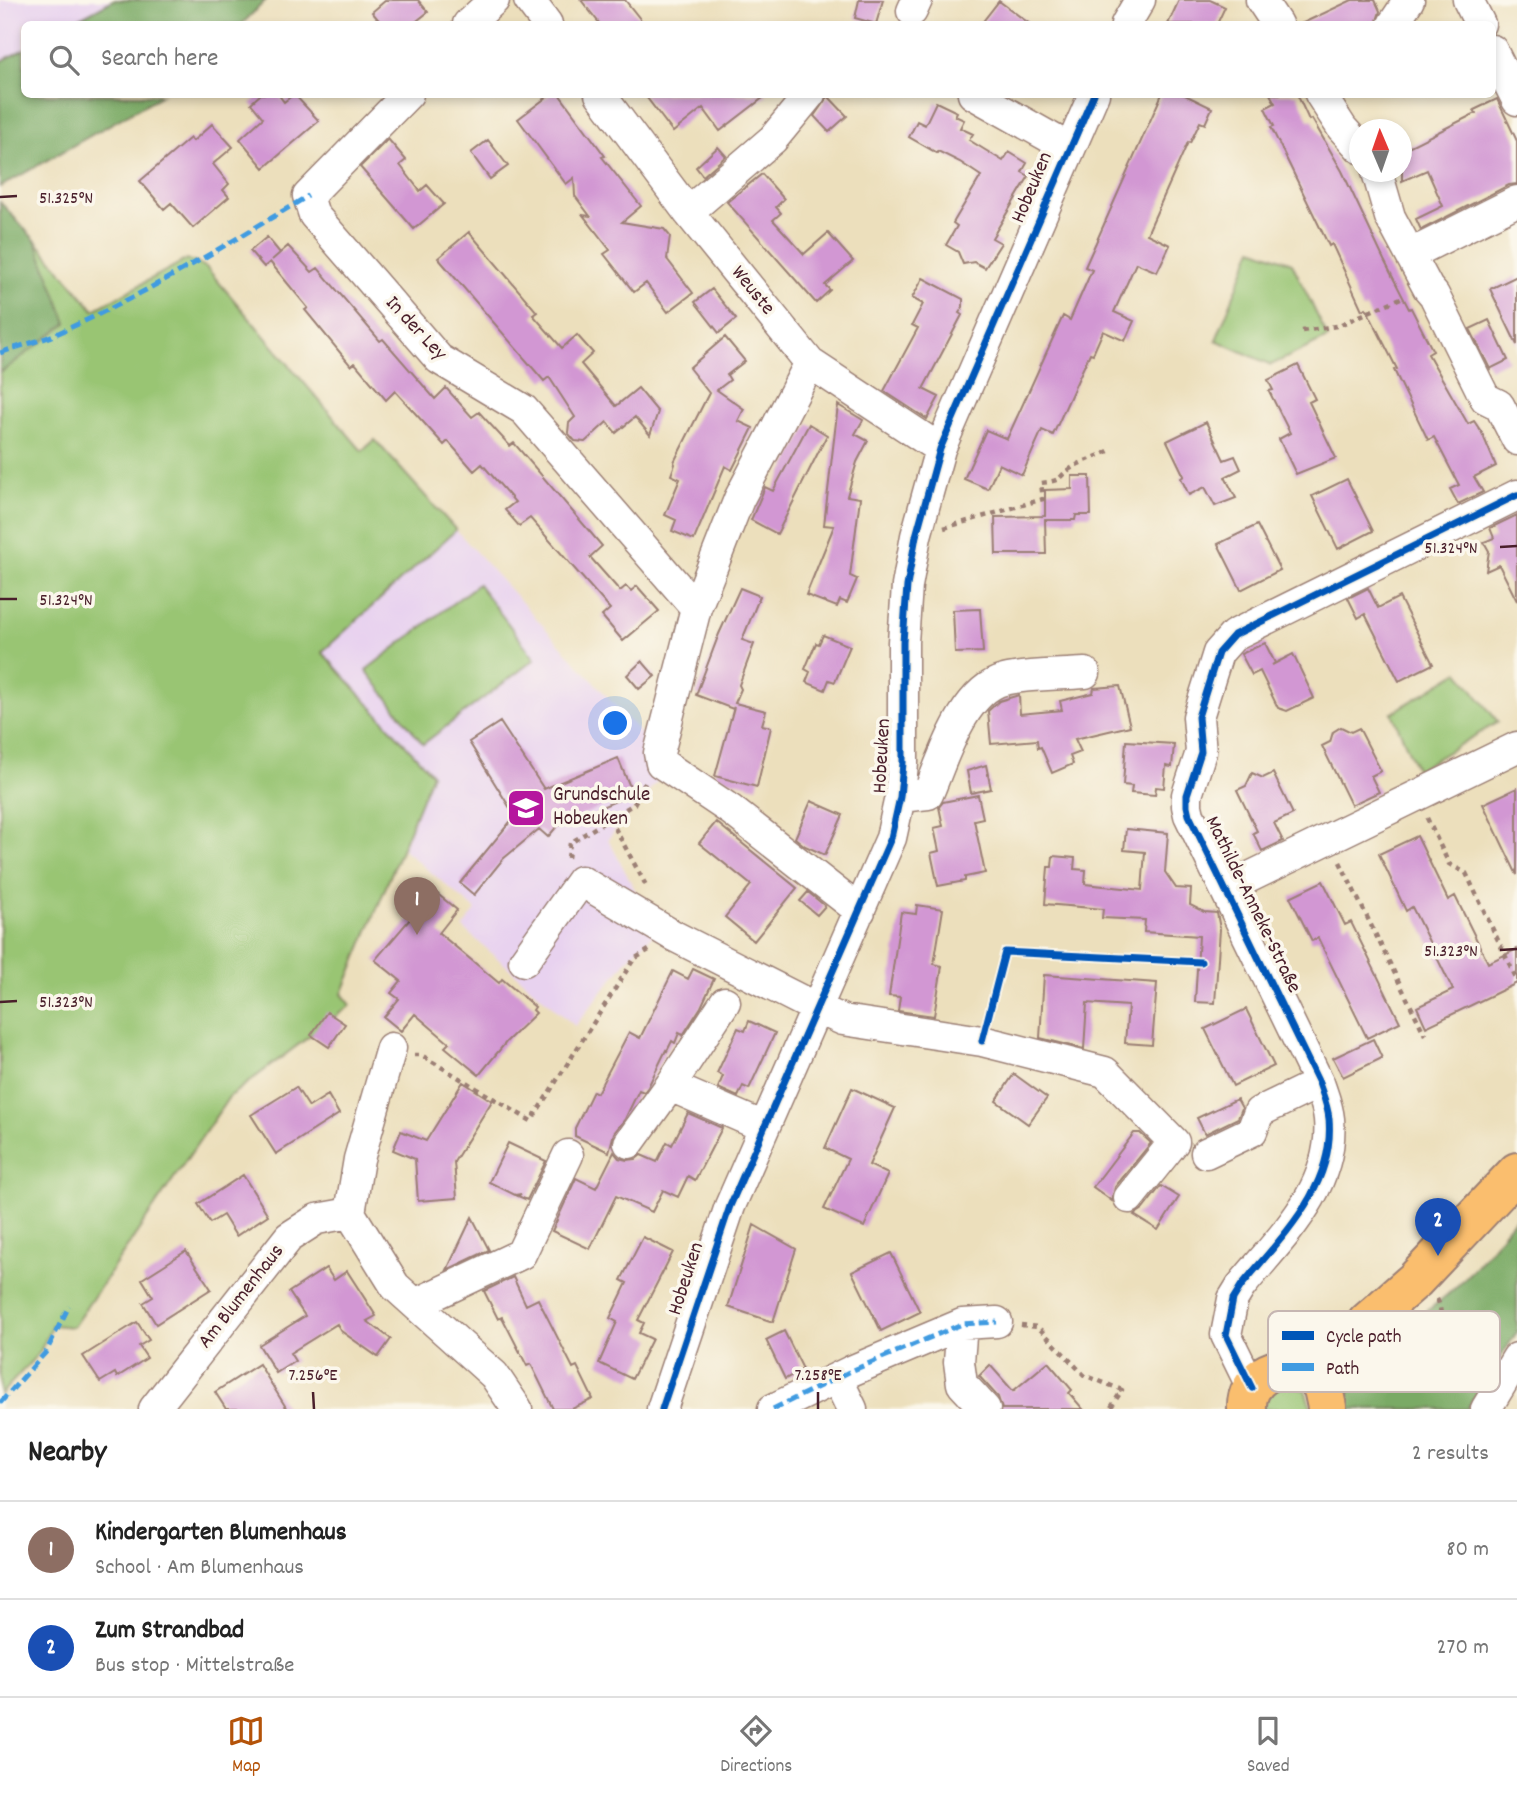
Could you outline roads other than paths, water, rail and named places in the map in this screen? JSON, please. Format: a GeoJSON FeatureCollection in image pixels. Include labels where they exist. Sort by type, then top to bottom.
{"type":"FeatureCollection","features":[{"type":"Feature","properties":{"kind":"main road"},"geometry":{"type":"LineString","coordinates":[[1380,1311],[1415,1280],[1517,1172]]}},
{"type":"Feature","properties":{"kind":"street"},"geometry":{"type":"LineString","coordinates":[[471,21],[494,0]]}},
{"type":"Feature","properties":{"kind":"street"},"geometry":{"type":"LineString","coordinates":[[529,0],[545,21]]}},
{"type":"Feature","properties":{"kind":"street"},"geometry":{"type":"LineString","coordinates":[[1128,21],[1140,0]]}},
{"type":"Feature","properties":{"kind":"street"},"geometry":{"type":"LineString","coordinates":[[1261,0],[1275,21]]}},
{"type":"Feature","properties":{"kind":"street"},"geometry":{"type":"LineString","coordinates":[[1395,21],[1409,0]]}},
{"type":"Feature","properties":{"kind":"street"},"geometry":{"type":"LineString","coordinates":[[1468,0],[1478,21]]}},
{"type":"Feature","properties":{"kind":"street"},"geometry":{"type":"LineString","coordinates":[[1496,56],[1517,100]]}},
{"type":"Feature","properties":{"kind":"street","name":"In der Ley"},"geometry":{"type":"LineString","coordinates":[[405,98],[308,196],[314,215],[439,359],[524,411],[696,608]]}},
{"type":"Feature","properties":{"kind":"street","name":"Weuste"},"geometry":{"type":"LineString","coordinates":[[603,98],[688,212],[810,363],[880,412],[940,449]]}},
{"type":"Feature","properties":{"kind":"street"},"geometry":{"type":"LineString","coordinates":[[688,212],[773,139],[807,98]]}},
{"type":"Feature","properties":{"kind":"street"},"geometry":{"type":"LineString","coordinates":[[980,98],[1069,148]]}},
{"type":"Feature","properties":{"kind":"street","name":"Hobeuken"},"geometry":{"type":"LineString","coordinates":[[662,1409],[730,1206],[891,838],[900,797],[903,763],[903,642],[907,586],[916,536],[940,449],[1092,98]]}},
{"type":"Feature","properties":{"kind":"street"},"geometry":{"type":"LineString","coordinates":[[1323,98],[1349,136]]}},
{"type":"Feature","properties":{"kind":"street"},"geometry":{"type":"LineString","coordinates":[[1380,182],[1390,217],[1434,295],[1485,398],[1499,405],[1517,440]]}},
{"type":"Feature","properties":{"kind":"street"},"geometry":{"type":"LineString","coordinates":[[1411,254],[1517,201]]}},
{"type":"Feature","properties":{"kind":"street"},"geometry":{"type":"LineString","coordinates":[[810,363],[739,499],[696,608],[656,769],[731,810],[860,912]]}},
{"type":"Feature","properties":{"kind":"street","name":"Mathilde-Anneke-Straße"},"geometry":{"type":"LineString","coordinates":[[1268,1367],[1239,1330],[1230,1324],[1233,1299],[1317,1189],[1325,1165],[1329,1118],[1319,1083],[1187,806],[1187,795],[1201,752],[1198,717],[1218,653],[1234,635],[1517,495]]}},
{"type":"Feature","properties":{"kind":"street"},"geometry":{"type":"LineString","coordinates":[[900,797],[928,794],[965,712],[981,691],[1002,680],[1085,673]]}},
{"type":"Feature","properties":{"kind":"street","name":"Mathilde-Anneke-Straße"},"geometry":{"type":"LineString","coordinates":[[1225,889],[1517,747]]}},
{"type":"Feature","properties":{"kind":"street"},"geometry":{"type":"LineString","coordinates":[[524,961],[581,881],[674,936],[843,1020],[982,1041],[1105,1072],[1174,1142],[1129,1198]]}},
{"type":"Feature","properties":{"kind":"street"},"geometry":{"type":"LineString","coordinates":[[629,1143],[725,1002]]}},
{"type":"Feature","properties":{"kind":"street"},"geometry":{"type":"LineString","coordinates":[[390,1052],[359,1159],[349,1213],[395,1286],[494,1375],[517,1409]]}},
{"type":"Feature","properties":{"kind":"street"},"geometry":{"type":"LineString","coordinates":[[1206,1153],[1252,1131],[1259,1112],[1319,1083]]}},
{"type":"Feature","properties":{"kind":"street"},"geometry":{"type":"LineString","coordinates":[[670,1086],[764,1126]]}},
{"type":"Feature","properties":{"kind":"street"},"geometry":{"type":"LineString","coordinates":[[415,1304],[521,1254],[568,1155]]}},
{"type":"Feature","properties":{"kind":"street","name":"Am Blumenhaus"},"geometry":{"type":"LineString","coordinates":[[154,1409],[289,1237],[317,1219],[349,1213]]}},
{"type":"Feature","properties":{"kind":"street"},"geometry":{"type":"LineString","coordinates":[[776,1408],[837,1378],[962,1324],[997,1322]]}},
{"type":"Feature","properties":{"kind":"street"},"geometry":{"type":"LineString","coordinates":[[962,1324],[959,1362],[962,1384],[985,1409]]}},
{"type":"Feature","properties":{"kind":"street"},"geometry":{"type":"LineString","coordinates":[[1500,1386],[1517,1358]]}},
{"type":"Feature","properties":{"kind":"street"},"geometry":{"type":"LineString","coordinates":[[837,1378],[852,1409]]}},
{"type":"Feature","properties":{"kind":"street"},"geometry":{"type":"LineString","coordinates":[[1486,1409],[1496,1392]]}},
{"type":"Feature","properties":{"kind":"place","name":"Grundschule Hobeuken"},"geometry":{"type":"Point","coordinates":[526,808]}},
{"type":"Feature","properties":{"kind":"place","name":"Kindergarten Blumenhaus"},"geometry":{"type":"Point","coordinates":[417,935]}},
{"type":"Feature","properties":{"kind":"place","name":"Zum Strandbad"},"geometry":{"type":"Point","coordinates":[1438,1256]}}]}
